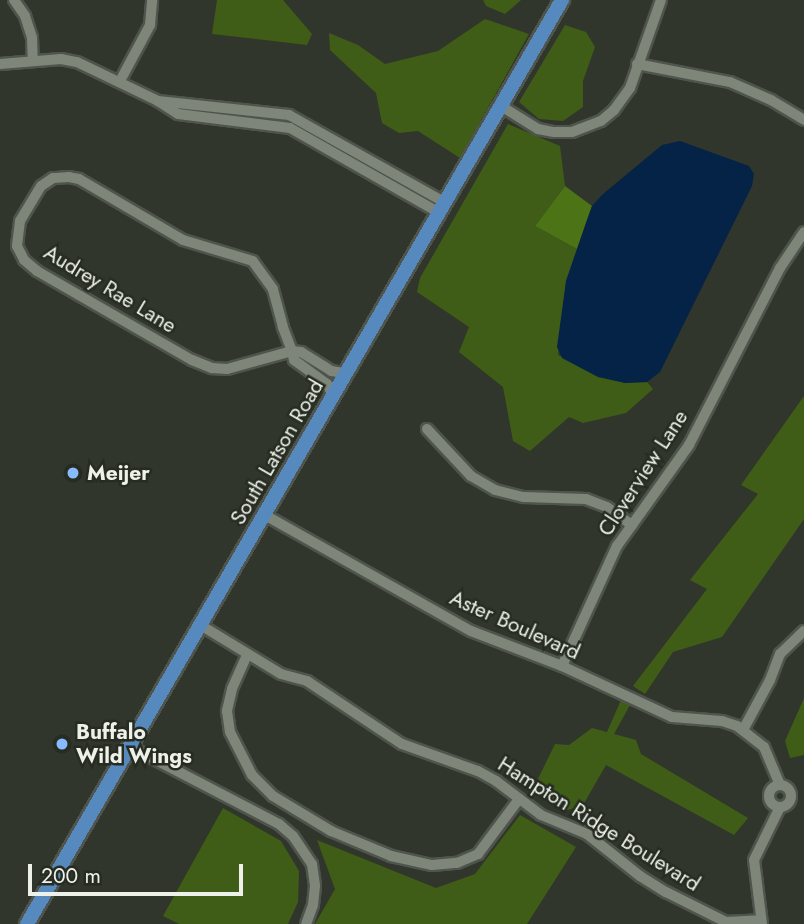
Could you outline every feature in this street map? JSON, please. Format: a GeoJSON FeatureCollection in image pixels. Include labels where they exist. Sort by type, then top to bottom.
{"type":"FeatureCollection","features":[{"type":"Feature","properties":{"kind":"main road","name":"South Latson Road"},"geometry":{"type":"LineString","coordinates":[[27,924],[562,0]]}},
{"type":"Feature","properties":{"kind":"street"},"geometry":{"type":"LineString","coordinates":[[14,0],[29,27],[33,61]]}},
{"type":"Feature","properties":{"kind":"street"},"geometry":{"type":"LineString","coordinates":[[120,81],[150,25],[152,0]]}},
{"type":"Feature","properties":{"kind":"street"},"geometry":{"type":"LineString","coordinates":[[501,106],[538,129],[572,132],[601,121],[623,99],[661,0]]}},
{"type":"Feature","properties":{"kind":"street"},"geometry":{"type":"LineString","coordinates":[[0,64],[61,59],[77,62],[120,81],[178,114],[289,128],[334,145]]}},
{"type":"Feature","properties":{"kind":"street"},"geometry":{"type":"LineString","coordinates":[[638,64],[730,82],[771,100],[804,120]]}},
{"type":"Feature","properties":{"kind":"street"},"geometry":{"type":"LineString","coordinates":[[158,101],[289,116],[441,207]]}},
{"type":"Feature","properties":{"kind":"street"},"geometry":{"type":"LineString","coordinates":[[236,122],[237,110]]}},
{"type":"Feature","properties":{"kind":"street","name":"Audrey Rae Lane"},"geometry":{"type":"LineString","coordinates":[[292,351],[227,369],[212,368],[192,360],[37,271],[24,260],[17,246],[20,221],[41,186],[53,178],[69,177],[79,179],[190,244],[253,261],[273,289],[292,351],[294,360],[327,384],[334,395]]}},
{"type":"Feature","properties":{"kind":"street","name":"Cloverview Lane"},"geometry":{"type":"LineString","coordinates":[[562,666],[613,554],[689,445],[775,276],[804,232]]}},
{"type":"Feature","properties":{"kind":"street"},"geometry":{"type":"LineString","coordinates":[[292,351],[301,352],[331,371],[346,373]]}},
{"type":"Feature","properties":{"kind":"street"},"geometry":{"type":"LineString","coordinates":[[427,429],[471,475],[495,490],[524,497],[586,499],[607,507],[632,525]]}},
{"type":"Feature","properties":{"kind":"street","name":"Aster Boulevard"},"geometry":{"type":"LineString","coordinates":[[265,515],[471,631],[562,666],[672,717],[722,721],[743,730]]}},
{"type":"Feature","properties":{"kind":"street","name":"Hampton Ridge Boulevard"},"geometry":{"type":"LineString","coordinates":[[201,626],[281,674],[307,681],[402,744],[478,771],[541,815],[587,834],[640,876],[709,914],[726,922],[761,922]]}},
{"type":"Feature","properties":{"kind":"street"},"geometry":{"type":"LineString","coordinates":[[792,796],[788,788],[780,785],[764,747],[743,730],[770,680],[780,654],[804,631]]}},
{"type":"Feature","properties":{"kind":"street"},"geometry":{"type":"LineString","coordinates":[[247,655],[232,689],[227,711],[230,732],[252,775],[274,796],[331,831],[391,856],[432,865],[457,863],[478,854],[519,799]]}},
{"type":"Feature","properties":{"kind":"street"},"geometry":{"type":"LineString","coordinates":[[131,747],[279,824],[293,836],[312,864],[315,886],[313,905],[306,924]]}},
{"type":"Feature","properties":{"kind":"street"},"geometry":{"type":"LineString","coordinates":[[780,785],[772,789],[769,796],[772,804],[780,807],[788,804],[792,796]]}},
{"type":"Feature","properties":{"kind":"street"},"geometry":{"type":"LineString","coordinates":[[792,796],[804,797]]}},
{"type":"Feature","properties":{"kind":"street"},"geometry":{"type":"LineString","coordinates":[[761,922],[754,860],[780,807]]}},
{"type":"Feature","properties":{"kind":"green space"},"geometry":{"type":"Polygon","coordinates":[[[217,0],[283,0],[312,34],[307,45],[212,34],[217,0]]]}},
{"type":"Feature","properties":{"kind":"green space"},"geometry":{"type":"Polygon","coordinates":[[[483,0],[521,0],[505,14],[486,6],[483,0]]]}},
{"type":"Feature","properties":{"kind":"green space"},"geometry":{"type":"Polygon","coordinates":[[[485,19],[529,34],[460,158],[418,131],[399,133],[382,123],[376,93],[330,50],[329,33],[358,45],[385,64],[438,51],[485,19]]]}},
{"type":"Feature","properties":{"kind":"green space"},"geometry":{"type":"Polygon","coordinates":[[[565,25],[586,32],[595,47],[583,81],[583,107],[563,121],[539,119],[519,102],[565,25]]]}},
{"type":"Feature","properties":{"kind":"green space"},"geometry":{"type":"Polygon","coordinates":[[[508,124],[560,146],[565,186],[535,226],[577,249],[566,281],[558,355],[625,383],[647,382],[653,389],[626,413],[583,423],[569,417],[530,451],[513,441],[503,387],[459,352],[469,327],[417,292],[420,278],[508,124]]]}},
{"type":"Feature","properties":{"kind":"green space"},"geometry":{"type":"Polygon","coordinates":[[[565,186],[592,206],[577,249],[535,226],[565,186]]]}},
{"type":"Feature","properties":{"kind":"green space"},"geometry":{"type":"Polygon","coordinates":[[[804,396],[804,519],[722,637],[673,652],[645,694],[633,686],[707,589],[690,580],[758,494],[741,485],[804,396]]]}},
{"type":"Feature","properties":{"kind":"green space"},"geometry":{"type":"Polygon","coordinates":[[[804,698],[804,755],[790,758],[785,741],[804,698]]]}},
{"type":"Feature","properties":{"kind":"green space"},"geometry":{"type":"Polygon","coordinates":[[[621,700],[630,705],[614,734],[636,740],[641,754],[748,818],[734,835],[606,765],[583,805],[568,810],[532,791],[555,744],[569,745],[592,728],[607,732],[621,700]]]}},
{"type":"Feature","properties":{"kind":"green space"},"geometry":{"type":"Polygon","coordinates":[[[223,808],[281,841],[299,871],[298,902],[288,924],[179,924],[163,916],[223,808]]]}},
{"type":"Feature","properties":{"kind":"green space"},"geometry":{"type":"Polygon","coordinates":[[[520,815],[576,847],[527,924],[315,924],[335,889],[317,840],[436,888],[475,874],[520,815]]]}},
{"type":"Feature","properties":{"kind":"water"},"geometry":{"type":"Polygon","coordinates":[[[680,141],[749,166],[754,174],[752,186],[660,372],[647,382],[625,383],[598,377],[562,358],[557,347],[566,281],[587,220],[592,206],[603,194],[662,145],[680,141]]]}},
{"type":"Feature","properties":{"kind":"place","name":"Meijer"},"geometry":{"type":"Point","coordinates":[73,473]}},
{"type":"Feature","properties":{"kind":"place","name":"Buffalo Wild Wings"},"geometry":{"type":"Point","coordinates":[62,744]}}]}
